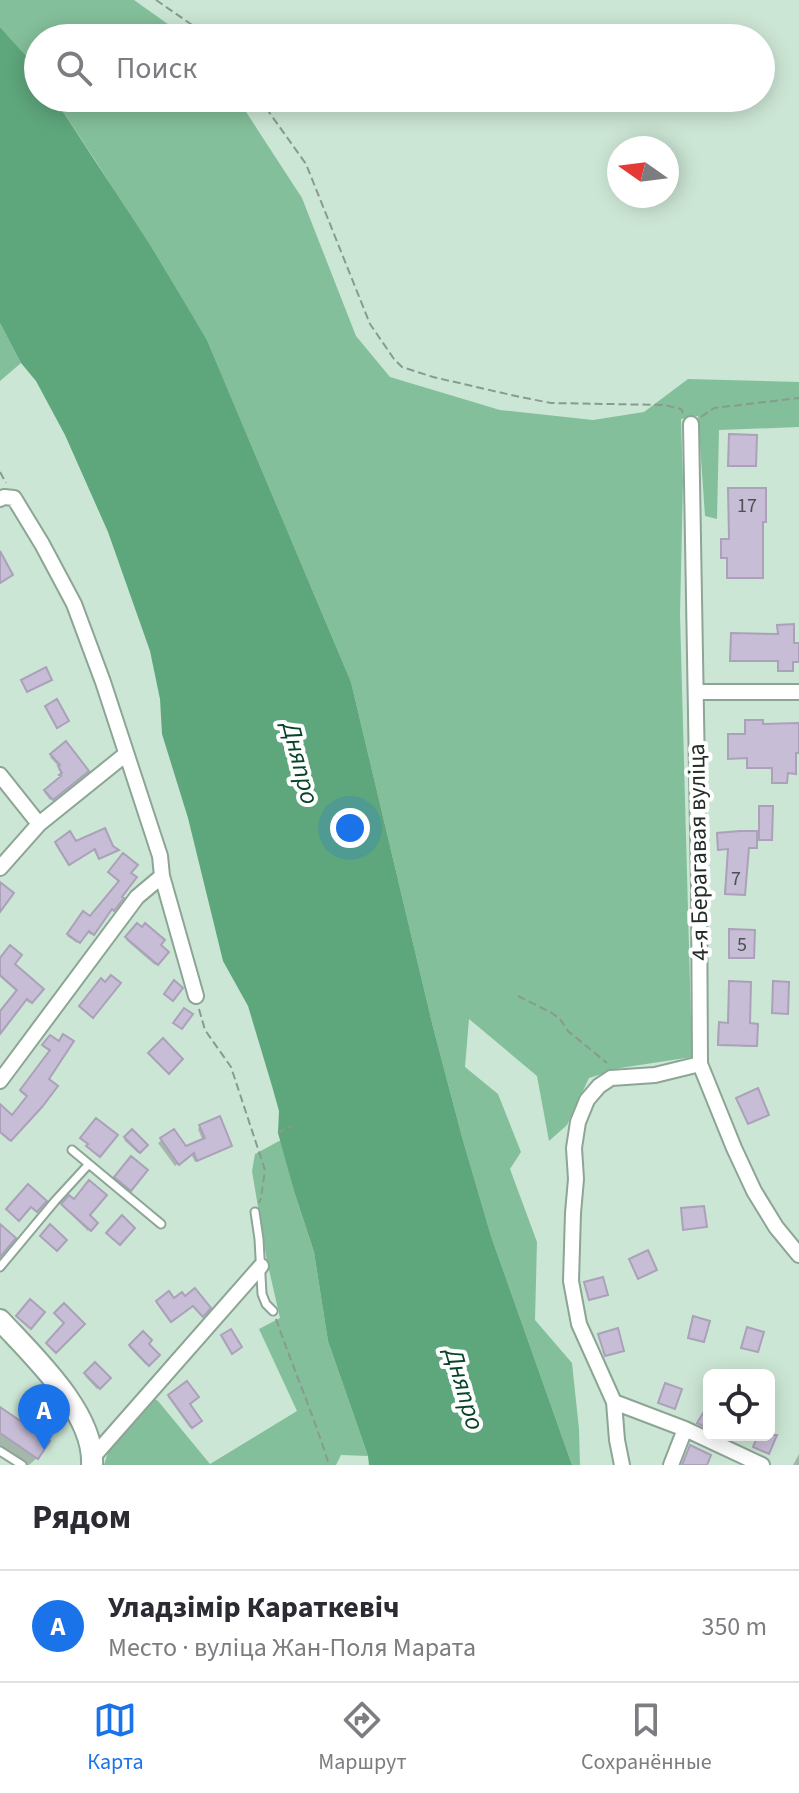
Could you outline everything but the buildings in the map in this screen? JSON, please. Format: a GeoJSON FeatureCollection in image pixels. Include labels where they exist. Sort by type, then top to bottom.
{"type":"FeatureCollection","features":[{"type":"Feature","properties":{"kind":"street","name":"4-я Берагавая вуліца"},"geometry":{"type":"LineString","coordinates":[[691,424],[700,1064],[754,1191],[776,1227],[799,1255]]}},
{"type":"Feature","properties":{"kind":"street"},"geometry":{"type":"LineString","coordinates":[[7,498],[42,544],[74,604],[160,856],[162,876],[196,996]]}},
{"type":"Feature","properties":{"kind":"street"},"geometry":{"type":"LineString","coordinates":[[696,692],[799,692]]}},
{"type":"Feature","properties":{"kind":"street"},"geometry":{"type":"LineString","coordinates":[[0,868],[39,824],[126,754]]}},
{"type":"Feature","properties":{"kind":"street"},"geometry":{"type":"LineString","coordinates":[[0,775],[39,824]]}},
{"type":"Feature","properties":{"kind":"street"},"geometry":{"type":"LineString","coordinates":[[0,1081],[137,897],[162,876]]}},
{"type":"Feature","properties":{"kind":"street"},"geometry":{"type":"LineString","coordinates":[[622,1465],[614,1402],[579,1324],[571,1281],[576,1179],[574,1148],[578,1122],[587,1100],[611,1078],[655,1075],[700,1064]]}},
{"type":"Feature","properties":{"kind":"street"},"geometry":{"type":"LineString","coordinates":[[93,1461],[261,1266]]}},
{"type":"Feature","properties":{"kind":"street"},"geometry":{"type":"LineString","coordinates":[[0,1320],[55,1380],[77,1413],[88,1437],[93,1461]]}},
{"type":"Feature","properties":{"kind":"street"},"geometry":{"type":"LineString","coordinates":[[614,1402],[685,1429],[762,1465]]}},
{"type":"Feature","properties":{"kind":"street"},"geometry":{"type":"LineString","coordinates":[[671,1465],[685,1429]]}},
{"type":"Feature","properties":{"kind":"lane"},"geometry":{"type":"LineString","coordinates":[[72,1150],[161,1224]]}},
{"type":"Feature","properties":{"kind":"lane"},"geometry":{"type":"LineString","coordinates":[[0,1267],[88,1165]]}},
{"type":"Feature","properties":{"kind":"lane"},"geometry":{"type":"LineString","coordinates":[[255,1212],[262,1294],[273,1311]]}},
{"type":"Feature","properties":{"kind":"lane"},"geometry":{"type":"LineString","coordinates":[[0,1451],[22,1465]]}},
{"type":"Feature","properties":{"kind":"path"},"geometry":{"type":"LineString","coordinates":[[156,0],[191,24]]}},
{"type":"Feature","properties":{"kind":"path"},"geometry":{"type":"LineString","coordinates":[[269,112],[306,164],[370,324],[402,367],[433,377],[551,403],[664,405],[681,409],[691,424],[714,408],[799,398]]}},
{"type":"Feature","properties":{"kind":"path"},"geometry":{"type":"LineString","coordinates":[[196,996],[205,1030],[231,1067],[265,1170],[261,1198],[255,1212]]}},
{"type":"Feature","properties":{"kind":"path"},"geometry":{"type":"LineString","coordinates":[[518,996],[552,1013],[623,1077]]}},
{"type":"Feature","properties":{"kind":"path"},"geometry":{"type":"LineString","coordinates":[[278,1133],[291,1126]]}},
{"type":"Feature","properties":{"kind":"path"},"geometry":{"type":"LineString","coordinates":[[273,1311],[329,1465]]}},
{"type":"Feature","properties":{"kind":"shaded area"},"geometry":{"type":"Polygon","coordinates":[[[0,0],[134,0],[168,24],[24,24],[24,53],[0,27],[0,0]]]}},
{"type":"Feature","properties":{"kind":"shaded area"},"geometry":{"type":"Polygon","coordinates":[[[63,112],[246,112],[302,198],[356,336],[390,377],[500,410],[593,420],[644,412],[688,379],[799,382],[799,427],[719,430],[717,519],[705,516],[698,416],[681,419],[680,614],[692,1057],[620,1068],[589,1078],[567,1125],[549,1141],[537,1076],[469,1019],[465,1067],[498,1094],[521,1152],[510,1169],[537,1242],[535,1320],[572,1363],[580,1465],[572,1465],[491,1236],[462,1137],[351,682],[207,340],[63,112]]]}},
{"type":"Feature","properties":{"kind":"shaded area"},"geometry":{"type":"Polygon","coordinates":[[[0,323],[21,363],[0,381],[0,323]]]}},
{"type":"Feature","properties":{"kind":"shaded area"},"geometry":{"type":"Polygon","coordinates":[[[281,1140],[314,1252],[328,1341],[368,1456],[341,1455],[336,1465],[104,1465],[109,1449],[153,1398],[210,1464],[297,1411],[259,1329],[280,1318],[252,1171],[255,1154],[281,1140]]]}},
{"type":"Feature","properties":{"kind":"water","name":"Дняпро"},"geometry":{"type":"Polygon","coordinates":[[[0,27],[24,53],[24,112],[63,112],[150,245],[207,340],[351,682],[462,1137],[491,1236],[572,1465],[369,1465],[328,1341],[314,1252],[278,1133],[279,1111],[272,1086],[248,1006],[223,961],[188,818],[162,734],[160,699],[150,651],[108,532],[65,435],[0,323],[0,27]]]}},
{"type":"Feature","properties":{"kind":"place","name":"Уладзімір Караткевіч"},"geometry":{"type":"Point","coordinates":[44,1450]}}]}
